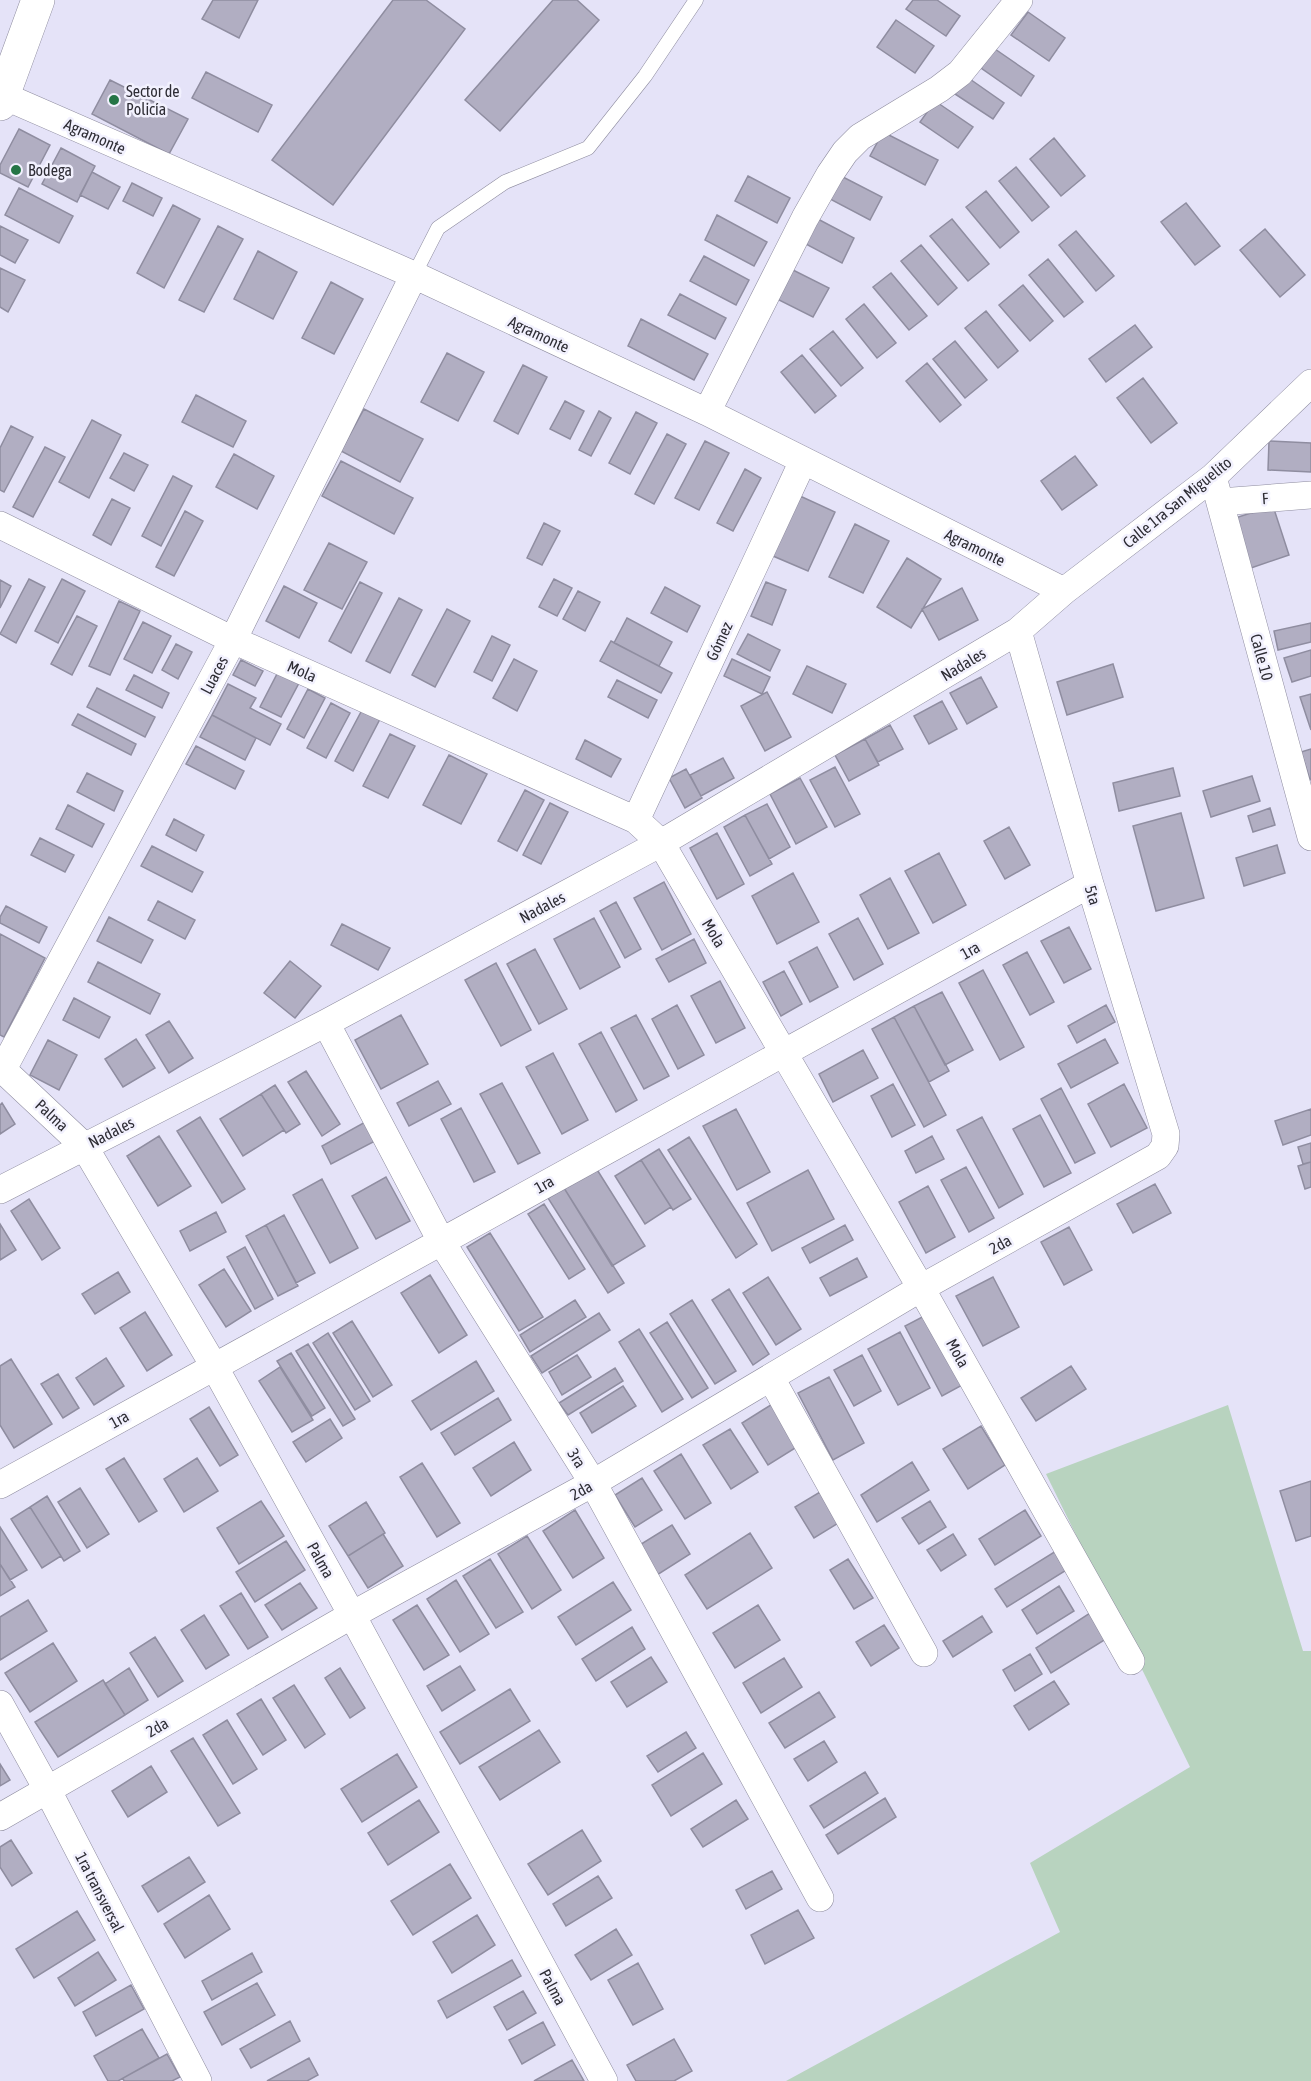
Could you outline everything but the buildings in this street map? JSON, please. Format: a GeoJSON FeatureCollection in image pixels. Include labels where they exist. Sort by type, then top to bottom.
{"type":"FeatureCollection","features":[{"type":"Feature","properties":{"kind":"main road"},"geometry":{"type":"LineString","coordinates":[[2,100],[44,4]]}},
{"type":"Feature","properties":{"kind":"street"},"geometry":{"type":"LineString","coordinates":[[706,412],[805,218],[845,152],[860,137],[939,89],[960,73],[1019,0]]}},
{"type":"Feature","properties":{"kind":"street","name":"Agramonte"},"geometry":{"type":"LineString","coordinates":[[2,100],[414,275],[706,412],[1064,591]]}},
{"type":"Feature","properties":{"kind":"street","name":"Luaces"},"geometry":{"type":"LineString","coordinates":[[1,1068],[232,640],[414,275]]}},
{"type":"Feature","properties":{"kind":"street","name":"Calle 1ra San Miguelito"},"geometry":{"type":"LineString","coordinates":[[1064,591],[1216,489],[1311,383]]}},
{"type":"Feature","properties":{"kind":"street","name":"Gómez"},"geometry":{"type":"LineString","coordinates":[[636,820],[803,461]]}},
{"type":"Feature","properties":{"kind":"street","name":"F"},"geometry":{"type":"LineString","coordinates":[[1216,489],[1311,495]]}},
{"type":"Feature","properties":{"kind":"street","name":"Calle 10"},"geometry":{"type":"LineString","coordinates":[[1216,489],[1311,837]]}},
{"type":"Feature","properties":{"kind":"street","name":"Mola"},"geometry":{"type":"LineString","coordinates":[[0,525],[232,640],[636,820],[661,843],[921,1288],[1131,1661]]}},
{"type":"Feature","properties":{"kind":"street","name":"Nadales"},"geometry":{"type":"LineString","coordinates":[[0,1190],[326,1023],[661,843],[1018,631],[1064,591]]}},
{"type":"Feature","properties":{"kind":"street","name":"5ta"},"geometry":{"type":"LineString","coordinates":[[1018,631],[1090,884],[1166,1134],[1165,1146],[1158,1156]]}},
{"type":"Feature","properties":{"kind":"street","name":"1ra"},"geometry":{"type":"LineString","coordinates":[[0,1485],[1090,884]]}},
{"type":"Feature","properties":{"kind":"street","name":"3ra"},"geometry":{"type":"LineString","coordinates":[[326,1023],[441,1241],[593,1483],[820,1898]]}},
{"type":"Feature","properties":{"kind":"street","name":"Palma"},"geometry":{"type":"LineString","coordinates":[[1,1068],[84,1146],[214,1366],[604,2081]]}},
{"type":"Feature","properties":{"kind":"street","name":"2da"},"geometry":{"type":"LineString","coordinates":[[0,1817],[351,1614],[593,1483],[921,1288],[1158,1156]]}},
{"type":"Feature","properties":{"kind":"street"},"geometry":{"type":"LineString","coordinates":[[771,1378],[924,1653]]}},
{"type":"Feature","properties":{"kind":"street","name":"1ra transversal"},"geometry":{"type":"LineString","coordinates":[[0,1704],[198,2081]]}},
{"type":"Feature","properties":{"kind":"lane"},"geometry":{"type":"LineString","coordinates":[[414,275],[438,228],[505,182],[588,148],[645,76],[696,0]]}},
{"type":"Feature","properties":{"kind":"green space"},"geometry":{"type":"Polygon","coordinates":[[[1228,1405],[1303,1651],[1311,1651],[1311,2081],[786,2081],[1060,1932],[1030,1863],[1190,1767],[1046,1474],[1228,1405]]]}},
{"type":"Feature","properties":{"kind":"place","name":"Sector de Policía"},"geometry":{"type":"Point","coordinates":[114,100]}},
{"type":"Feature","properties":{"kind":"place","name":"Bodega"},"geometry":{"type":"Point","coordinates":[16,170]}}]}
